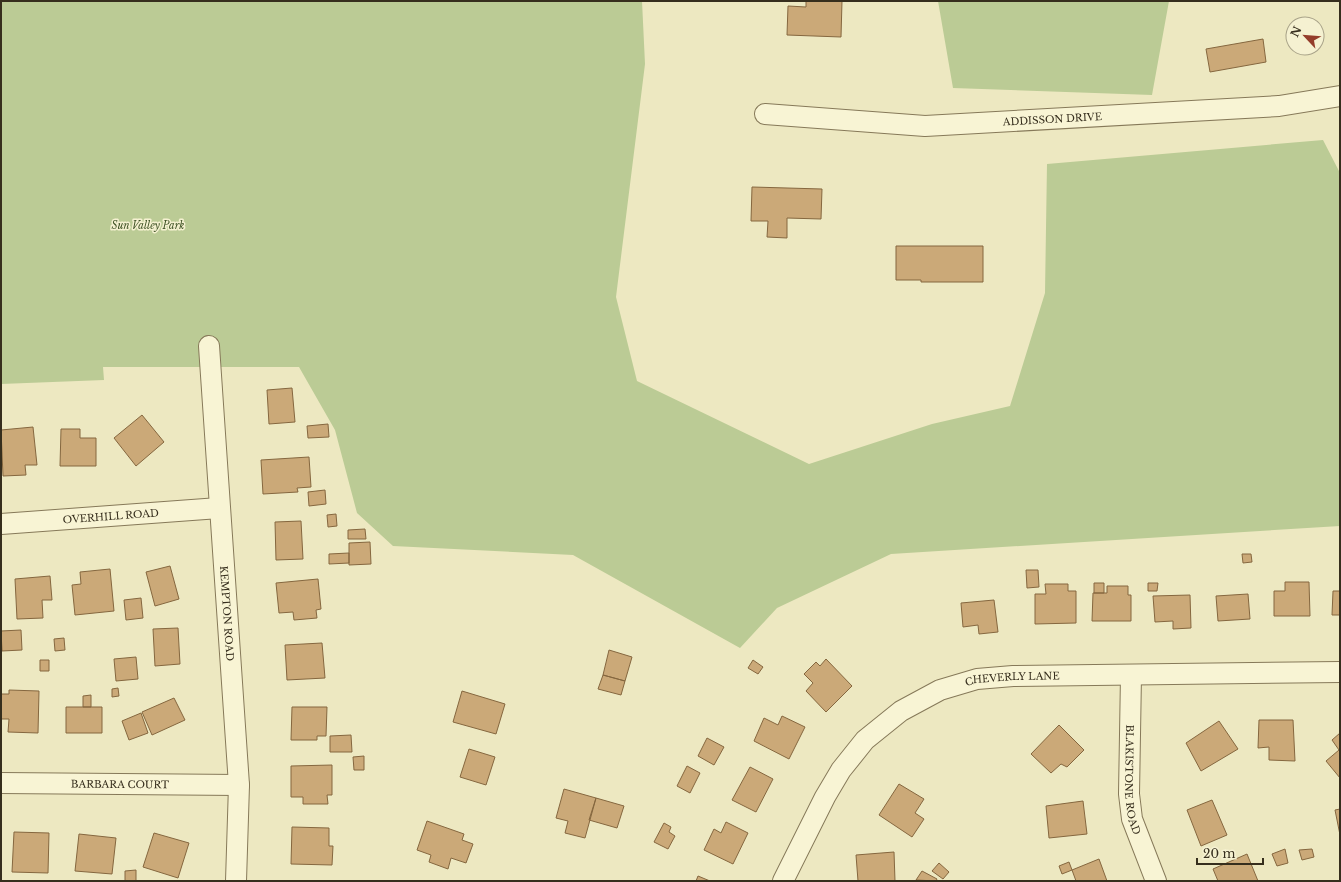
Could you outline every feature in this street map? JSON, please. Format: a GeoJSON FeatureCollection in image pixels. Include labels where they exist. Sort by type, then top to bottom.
{"type":"FeatureCollection","features":[{"type":"Feature","properties":{"kind":"street","name":"ADDISSON DRIVE"},"geometry":{"type":"LineString","coordinates":[[764,114],[925,126],[1279,106],[1340,96]]}},
{"type":"Feature","properties":{"kind":"street","name":"KEMPTON ROAD"},"geometry":{"type":"LineString","coordinates":[[209,346],[239,785],[236,881]]}},
{"type":"Feature","properties":{"kind":"street","name":"OVERHILL ROAD"},"geometry":{"type":"LineString","coordinates":[[1,524],[220,508]]}},
{"type":"Feature","properties":{"kind":"street","name":"CHEVERLY LANE"},"geometry":{"type":"LineString","coordinates":[[783,881],[799,847],[841,770],[865,740],[901,711],[940,690],[977,679],[1013,676],[1340,672]]}},
{"type":"Feature","properties":{"kind":"street","name":"BLAKISTONE ROAD"},"geometry":{"type":"LineString","coordinates":[[1131,675],[1129,794],[1132,819],[1156,881]]}},
{"type":"Feature","properties":{"kind":"street","name":"BARBARA COURT"},"geometry":{"type":"LineString","coordinates":[[1,783],[239,785]]}},
{"type":"Feature","properties":{"kind":"green space","name":"Sun Valley Park"},"geometry":{"type":"Polygon","coordinates":[[[1,1],[642,1],[645,64],[616,297],[637,381],[809,464],[932,424],[1010,406],[1045,293],[1047,164],[1323,140],[1340,173],[1340,526],[891,554],[777,608],[740,648],[573,555],[393,546],[357,513],[335,430],[299,367],[103,367],[104,380],[1,384],[1,1]]]}},
{"type":"Feature","properties":{"kind":"green space"},"geometry":{"type":"Polygon","coordinates":[[[938,1],[1169,1],[1152,95],[953,88],[938,1]]]}},
{"type":"Feature","properties":{"kind":"building"},"geometry":{"type":"Polygon","coordinates":[[[806,1],[842,1],[841,37],[787,35],[788,6],[806,7],[806,1]]]}},
{"type":"Feature","properties":{"kind":"building"},"geometry":{"type":"Polygon","coordinates":[[[1263,39],[1266,62],[1210,72],[1206,49],[1263,39]]]}},
{"type":"Feature","properties":{"kind":"building"},"geometry":{"type":"Polygon","coordinates":[[[752,187],[822,189],[821,219],[787,218],[787,238],[767,237],[768,221],[751,221],[752,187]]]}},
{"type":"Feature","properties":{"kind":"building"},"geometry":{"type":"Polygon","coordinates":[[[896,246],[983,246],[983,282],[921,282],[921,280],[896,280],[896,246]]]}},
{"type":"Feature","properties":{"kind":"building"},"geometry":{"type":"Polygon","coordinates":[[[292,388],[295,422],[269,424],[267,390],[292,388]]]}},
{"type":"Feature","properties":{"kind":"building"},"geometry":{"type":"Polygon","coordinates":[[[142,415],[164,442],[136,466],[114,438],[142,415]]]}},
{"type":"Feature","properties":{"kind":"building"},"geometry":{"type":"Polygon","coordinates":[[[328,424],[329,437],[308,438],[307,426],[328,424]]]}},
{"type":"Feature","properties":{"kind":"building"},"geometry":{"type":"Polygon","coordinates":[[[33,427],[37,465],[25,465],[26,475],[3,476],[1,430],[33,427]]]}},
{"type":"Feature","properties":{"kind":"building"},"geometry":{"type":"Polygon","coordinates":[[[61,429],[80,429],[80,438],[96,438],[96,466],[60,466],[61,429]]]}},
{"type":"Feature","properties":{"kind":"building"},"geometry":{"type":"Polygon","coordinates":[[[309,457],[311,487],[297,488],[298,492],[263,494],[261,460],[309,457]]]}},
{"type":"Feature","properties":{"kind":"building"},"geometry":{"type":"Polygon","coordinates":[[[325,490],[326,504],[309,506],[308,492],[325,490]]]}},
{"type":"Feature","properties":{"kind":"building"},"geometry":{"type":"Polygon","coordinates":[[[336,514],[337,526],[328,527],[327,515],[336,514]]]}},
{"type":"Feature","properties":{"kind":"building"},"geometry":{"type":"Polygon","coordinates":[[[301,521],[303,559],[276,560],[275,522],[301,521]]]}},
{"type":"Feature","properties":{"kind":"building"},"geometry":{"type":"Polygon","coordinates":[[[365,529],[366,539],[348,539],[348,530],[365,529]]]}},
{"type":"Feature","properties":{"kind":"building"},"geometry":{"type":"Polygon","coordinates":[[[370,542],[371,564],[349,565],[349,543],[370,542]]]}},
{"type":"Feature","properties":{"kind":"building"},"geometry":{"type":"Polygon","coordinates":[[[349,553],[349,563],[329,564],[329,554],[349,553]]]}},
{"type":"Feature","properties":{"kind":"building"},"geometry":{"type":"Polygon","coordinates":[[[1242,554],[1251,554],[1252,562],[1243,563],[1242,554]]]}},
{"type":"Feature","properties":{"kind":"building"},"geometry":{"type":"Polygon","coordinates":[[[170,566],[179,599],[155,606],[146,572],[170,566]]]}},
{"type":"Feature","properties":{"kind":"building"},"geometry":{"type":"Polygon","coordinates":[[[110,569],[114,611],[75,615],[72,585],[81,584],[80,572],[110,569]]]}},
{"type":"Feature","properties":{"kind":"building"},"geometry":{"type":"Polygon","coordinates":[[[1026,570],[1038,570],[1039,587],[1027,588],[1026,570]]]}},
{"type":"Feature","properties":{"kind":"building"},"geometry":{"type":"Polygon","coordinates":[[[50,576],[52,600],[42,600],[43,618],[17,619],[15,579],[50,576]]]}},
{"type":"Feature","properties":{"kind":"building"},"geometry":{"type":"Polygon","coordinates":[[[318,579],[321,609],[316,610],[317,618],[294,620],[293,612],[279,613],[276,583],[318,579]]]}},
{"type":"Feature","properties":{"kind":"building"},"geometry":{"type":"Polygon","coordinates":[[[1285,582],[1309,582],[1310,616],[1274,616],[1274,591],[1285,591],[1285,582]]]}},
{"type":"Feature","properties":{"kind":"building"},"geometry":{"type":"Polygon","coordinates":[[[1094,583],[1104,583],[1104,593],[1094,593],[1094,583]]]}},
{"type":"Feature","properties":{"kind":"building"},"geometry":{"type":"Polygon","coordinates":[[[1148,583],[1158,583],[1157,591],[1148,591],[1148,583]]]}},
{"type":"Feature","properties":{"kind":"building"},"geometry":{"type":"Polygon","coordinates":[[[1045,584],[1068,584],[1068,591],[1076,591],[1076,623],[1035,624],[1035,594],[1046,594],[1045,584]]]}},
{"type":"Feature","properties":{"kind":"building"},"geometry":{"type":"Polygon","coordinates":[[[1107,586],[1128,586],[1128,595],[1131,595],[1131,621],[1092,621],[1093,593],[1107,593],[1107,586]]]}},
{"type":"Feature","properties":{"kind":"building"},"geometry":{"type":"Polygon","coordinates":[[[1333,591],[1340,591],[1340,615],[1332,615],[1333,591]]]}},
{"type":"Feature","properties":{"kind":"building"},"geometry":{"type":"Polygon","coordinates":[[[1248,594],[1250,619],[1218,621],[1216,596],[1248,594]]]}},
{"type":"Feature","properties":{"kind":"building"},"geometry":{"type":"Polygon","coordinates":[[[1190,595],[1191,628],[1173,629],[1173,621],[1155,622],[1153,596],[1190,595]]]}},
{"type":"Feature","properties":{"kind":"building"},"geometry":{"type":"Polygon","coordinates":[[[141,598],[143,618],[126,620],[124,600],[141,598]]]}},
{"type":"Feature","properties":{"kind":"building"},"geometry":{"type":"Polygon","coordinates":[[[994,600],[998,632],[979,634],[978,625],[963,627],[961,603],[994,600]]]}},
{"type":"Feature","properties":{"kind":"building"},"geometry":{"type":"Polygon","coordinates":[[[178,628],[180,664],[155,666],[153,629],[178,628]]]}},
{"type":"Feature","properties":{"kind":"building"},"geometry":{"type":"Polygon","coordinates":[[[21,630],[22,650],[2,651],[1,631],[21,630]]]}},
{"type":"Feature","properties":{"kind":"building"},"geometry":{"type":"Polygon","coordinates":[[[64,638],[65,650],[55,651],[54,639],[64,638]]]}},
{"type":"Feature","properties":{"kind":"building"},"geometry":{"type":"Polygon","coordinates":[[[322,643],[325,678],[287,680],[285,645],[322,643]]]}},
{"type":"Feature","properties":{"kind":"building"},"geometry":{"type":"Polygon","coordinates":[[[609,650],[632,657],[625,681],[603,675],[609,650]]]}},
{"type":"Feature","properties":{"kind":"building"},"geometry":{"type":"Polygon","coordinates":[[[136,657],[138,679],[116,681],[114,659],[136,657]]]}},
{"type":"Feature","properties":{"kind":"building"},"geometry":{"type":"Polygon","coordinates":[[[826,659],[852,686],[826,712],[806,691],[813,683],[804,674],[816,662],[820,666],[826,659]]]}},
{"type":"Feature","properties":{"kind":"building"},"geometry":{"type":"Polygon","coordinates":[[[40,660],[49,660],[49,671],[40,671],[40,660]]]}},
{"type":"Feature","properties":{"kind":"building"},"geometry":{"type":"Polygon","coordinates":[[[753,660],[763,667],[758,674],[748,668],[753,660]]]}},
{"type":"Feature","properties":{"kind":"building"},"geometry":{"type":"Polygon","coordinates":[[[603,675],[625,681],[621,695],[598,689],[603,675]]]}},
{"type":"Feature","properties":{"kind":"building"},"geometry":{"type":"Polygon","coordinates":[[[118,688],[119,696],[112,697],[112,689],[118,688]]]}},
{"type":"Feature","properties":{"kind":"building"},"geometry":{"type":"Polygon","coordinates":[[[9,690],[39,691],[38,733],[8,732],[9,719],[1,719],[1,694],[9,694],[9,690]]]}},
{"type":"Feature","properties":{"kind":"building"},"geometry":{"type":"Polygon","coordinates":[[[462,691],[505,704],[496,734],[453,722],[462,691]]]}},
{"type":"Feature","properties":{"kind":"building"},"geometry":{"type":"Polygon","coordinates":[[[91,695],[91,707],[83,707],[83,696],[91,695]]]}},
{"type":"Feature","properties":{"kind":"building"},"geometry":{"type":"Polygon","coordinates":[[[174,698],[185,720],[152,735],[142,712],[174,698]]]}},
{"type":"Feature","properties":{"kind":"building"},"geometry":{"type":"Polygon","coordinates":[[[66,707],[102,707],[102,733],[66,733],[66,707]]]}},
{"type":"Feature","properties":{"kind":"building"},"geometry":{"type":"Polygon","coordinates":[[[292,707],[327,707],[326,736],[317,736],[317,740],[291,740],[292,707]]]}},
{"type":"Feature","properties":{"kind":"building"},"geometry":{"type":"Polygon","coordinates":[[[141,713],[148,733],[129,740],[122,721],[141,713]]]}},
{"type":"Feature","properties":{"kind":"building"},"geometry":{"type":"Polygon","coordinates":[[[782,716],[805,727],[789,759],[754,741],[764,718],[778,725],[782,716]]]}},
{"type":"Feature","properties":{"kind":"building"},"geometry":{"type":"Polygon","coordinates":[[[1259,720],[1293,720],[1295,761],[1269,760],[1269,747],[1258,748],[1259,720]]]}},
{"type":"Feature","properties":{"kind":"building"},"geometry":{"type":"Polygon","coordinates":[[[1219,721],[1238,749],[1201,771],[1186,743],[1219,721]]]}},
{"type":"Feature","properties":{"kind":"building"},"geometry":{"type":"Polygon","coordinates":[[[1059,725],[1084,750],[1067,767],[1061,764],[1051,773],[1031,754],[1059,725]]]}},
{"type":"Feature","properties":{"kind":"building"},"geometry":{"type":"Polygon","coordinates":[[[1340,733],[1340,778],[1326,761],[1339,750],[1332,740],[1340,733]]]}},
{"type":"Feature","properties":{"kind":"building"},"geometry":{"type":"Polygon","coordinates":[[[351,735],[352,752],[330,752],[330,736],[351,735]]]}},
{"type":"Feature","properties":{"kind":"building"},"geometry":{"type":"Polygon","coordinates":[[[707,738],[724,747],[714,765],[698,756],[707,738]]]}},
{"type":"Feature","properties":{"kind":"building"},"geometry":{"type":"Polygon","coordinates":[[[469,749],[495,757],[486,785],[460,777],[469,749]]]}},
{"type":"Feature","properties":{"kind":"building"},"geometry":{"type":"Polygon","coordinates":[[[364,756],[364,770],[354,770],[353,757],[364,756]]]}},
{"type":"Feature","properties":{"kind":"building"},"geometry":{"type":"Polygon","coordinates":[[[332,765],[332,795],[327,795],[328,804],[303,804],[303,797],[291,797],[291,766],[332,765]]]}},
{"type":"Feature","properties":{"kind":"building"},"geometry":{"type":"Polygon","coordinates":[[[687,766],[700,773],[690,793],[677,786],[687,766]]]}},
{"type":"Feature","properties":{"kind":"building"},"geometry":{"type":"Polygon","coordinates":[[[750,767],[773,779],[756,812],[732,800],[750,767]]]}},
{"type":"Feature","properties":{"kind":"building"},"geometry":{"type":"Polygon","coordinates":[[[899,784],[924,799],[915,813],[924,819],[912,837],[879,815],[899,784]]]}},
{"type":"Feature","properties":{"kind":"building"},"geometry":{"type":"Polygon","coordinates":[[[564,789],[596,798],[585,838],[565,833],[568,821],[556,818],[564,789]]]}},
{"type":"Feature","properties":{"kind":"building"},"geometry":{"type":"Polygon","coordinates":[[[596,798],[624,806],[617,828],[589,820],[596,798]]]}},
{"type":"Feature","properties":{"kind":"building"},"geometry":{"type":"Polygon","coordinates":[[[1212,800],[1227,835],[1201,846],[1187,810],[1212,800]]]}},
{"type":"Feature","properties":{"kind":"building"},"geometry":{"type":"Polygon","coordinates":[[[1083,801],[1087,834],[1049,838],[1046,806],[1083,801]]]}},
{"type":"Feature","properties":{"kind":"building"},"geometry":{"type":"Polygon","coordinates":[[[1340,809],[1340,835],[1335,810],[1340,809]]]}},
{"type":"Feature","properties":{"kind":"building"},"geometry":{"type":"Polygon","coordinates":[[[427,821],[464,834],[462,840],[473,844],[466,863],[451,858],[448,869],[429,862],[431,855],[417,850],[427,821]]]}},
{"type":"Feature","properties":{"kind":"building"},"geometry":{"type":"Polygon","coordinates":[[[726,822],[748,833],[733,864],[704,850],[714,829],[721,833],[726,822]]]}},
{"type":"Feature","properties":{"kind":"building"},"geometry":{"type":"Polygon","coordinates":[[[664,823],[671,827],[669,832],[675,836],[668,849],[654,842],[664,823]]]}},
{"type":"Feature","properties":{"kind":"building"},"geometry":{"type":"Polygon","coordinates":[[[292,827],[329,828],[329,846],[333,846],[332,865],[291,864],[292,827]]]}},
{"type":"Feature","properties":{"kind":"building"},"geometry":{"type":"Polygon","coordinates":[[[14,832],[49,833],[48,873],[12,872],[14,832]]]}},
{"type":"Feature","properties":{"kind":"building"},"geometry":{"type":"Polygon","coordinates":[[[154,833],[189,843],[178,878],[143,867],[154,833]]]}},
{"type":"Feature","properties":{"kind":"building"},"geometry":{"type":"Polygon","coordinates":[[[79,834],[116,838],[112,874],[75,871],[79,834]]]}},
{"type":"Feature","properties":{"kind":"building"},"geometry":{"type":"Polygon","coordinates":[[[1285,849],[1288,863],[1277,866],[1272,854],[1285,849]]]}},
{"type":"Feature","properties":{"kind":"building"},"geometry":{"type":"Polygon","coordinates":[[[1312,849],[1314,857],[1302,860],[1299,850],[1312,849]]]}},
{"type":"Feature","properties":{"kind":"building"},"geometry":{"type":"Polygon","coordinates":[[[894,852],[895,881],[858,881],[856,855],[894,852]]]}},
{"type":"Feature","properties":{"kind":"building"},"geometry":{"type":"Polygon","coordinates":[[[1247,854],[1258,881],[1218,881],[1213,869],[1247,854]]]}},
{"type":"Feature","properties":{"kind":"building"},"geometry":{"type":"Polygon","coordinates":[[[1099,859],[1107,881],[1076,881],[1072,870],[1099,859]]]}},
{"type":"Feature","properties":{"kind":"building"},"geometry":{"type":"Polygon","coordinates":[[[1069,862],[1072,870],[1062,874],[1059,866],[1069,862]]]}},
{"type":"Feature","properties":{"kind":"building"},"geometry":{"type":"Polygon","coordinates":[[[939,863],[949,872],[943,879],[932,871],[939,863]]]}},
{"type":"Feature","properties":{"kind":"building"},"geometry":{"type":"Polygon","coordinates":[[[136,870],[136,881],[125,881],[125,871],[136,870]]]}},
{"type":"Feature","properties":{"kind":"building"},"geometry":{"type":"Polygon","coordinates":[[[922,871],[937,879],[936,881],[916,880],[922,871]]]}},
{"type":"Feature","properties":{"kind":"building"},"geometry":{"type":"Polygon","coordinates":[[[698,876],[710,881],[696,881],[698,876]]]}}]}
